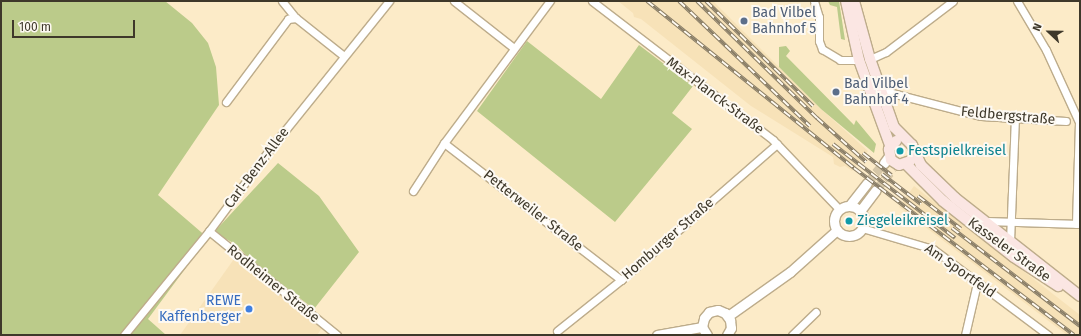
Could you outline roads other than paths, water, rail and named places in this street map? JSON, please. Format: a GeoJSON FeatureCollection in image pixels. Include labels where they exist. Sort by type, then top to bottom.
{"type":"FeatureCollection","features":[{"type":"Feature","properties":{"kind":"main road","name":"Kasseler Straße"},"geometry":{"type":"LineString","coordinates":[[846,1],[859,60],[890,145],[886,160],[899,166],[1006,251],[1080,299]]}},
{"type":"Feature","properties":{"kind":"main road","name":"Kasseler Straße"},"geometry":{"type":"LineString","coordinates":[[854,1],[881,95],[894,127],[905,140],[912,145],[914,153],[921,165],[946,189],[1080,296]]}},
{"type":"Feature","properties":{"kind":"main road"},"geometry":{"type":"LineString","coordinates":[[859,60],[870,59]]}},
{"type":"Feature","properties":{"kind":"main road"},"geometry":{"type":"LineString","coordinates":[[890,145],[897,140],[905,140]]}},
{"type":"Feature","properties":{"kind":"main road"},"geometry":{"type":"LineString","coordinates":[[899,166],[914,153]]}},
{"type":"Feature","properties":{"kind":"street"},"geometry":{"type":"LineString","coordinates":[[282,1],[292,18],[344,56]]}},
{"type":"Feature","properties":{"kind":"street","name":"Carl-Benz-Allee"},"geometry":{"type":"LineString","coordinates":[[124,335],[209,231],[344,56],[389,1]]}},
{"type":"Feature","properties":{"kind":"street"},"geometry":{"type":"LineString","coordinates":[[454,1],[514,48]]}},
{"type":"Feature","properties":{"kind":"street"},"geometry":{"type":"LineString","coordinates":[[413,191],[444,143],[550,1]]}},
{"type":"Feature","properties":{"kind":"street","name":"Max-Planck-Straße"},"geometry":{"type":"LineString","coordinates":[[592,1],[778,144],[839,209]]}},
{"type":"Feature","properties":{"kind":"street"},"geometry":{"type":"LineString","coordinates":[[814,1],[819,17],[819,39],[822,49],[840,60],[859,60]]}},
{"type":"Feature","properties":{"kind":"street"},"geometry":{"type":"LineString","coordinates":[[870,59],[886,52],[953,1]]}},
{"type":"Feature","properties":{"kind":"street"},"geometry":{"type":"LineString","coordinates":[[986,221],[1078,224],[1079,122],[1044,45],[1017,1]]}},
{"type":"Feature","properties":{"kind":"street"},"geometry":{"type":"LineString","coordinates":[[226,102],[292,18]]}},
{"type":"Feature","properties":{"kind":"street","name":"Feldbergstraße"},"geometry":{"type":"LineString","coordinates":[[881,95],[888,92],[972,115],[1066,121]]}},
{"type":"Feature","properties":{"kind":"street"},"geometry":{"type":"LineString","coordinates":[[1010,241],[1015,118]]}},
{"type":"Feature","properties":{"kind":"street","name":"Petterweiler Straße"},"geometry":{"type":"LineString","coordinates":[[444,143],[621,280]]}},
{"type":"Feature","properties":{"kind":"street","name":"Homburger Straße"},"geometry":{"type":"LineString","coordinates":[[557,331],[621,280],[778,144]]}},
{"type":"Feature","properties":{"kind":"street"},"geometry":{"type":"LineString","coordinates":[[849,206],[860,211],[864,222],[862,228],[853,235],[842,234],[837,230],[834,222],[839,209],[849,206],[868,183]]}},
{"type":"Feature","properties":{"kind":"street"},"geometry":{"type":"LineString","coordinates":[[860,211],[876,190]]}},
{"type":"Feature","properties":{"kind":"street","name":"Am Sportfeld"},"geometry":{"type":"LineString","coordinates":[[862,228],[933,248],[977,283],[1048,335]]}},
{"type":"Feature","properties":{"kind":"street"},"geometry":{"type":"LineString","coordinates":[[728,316],[790,272],[837,230]]}},
{"type":"Feature","properties":{"kind":"street","name":"Rodheimer Straße"},"geometry":{"type":"LineString","coordinates":[[209,231],[337,335]]}},
{"type":"Feature","properties":{"kind":"street"},"geometry":{"type":"LineString","coordinates":[[965,335],[977,283]]}},
{"type":"Feature","properties":{"kind":"street"},"geometry":{"type":"LineString","coordinates":[[656,335],[704,331],[706,315],[713,311],[722,311],[728,316],[731,324],[726,335]]}},
{"type":"Feature","properties":{"kind":"street"},"geometry":{"type":"LineString","coordinates":[[792,335],[816,312]]}},
{"type":"Feature","properties":{"kind":"tunnel"},"geometry":{"type":"LineString","coordinates":[[867,183],[884,163]]}},
{"type":"Feature","properties":{"kind":"tunnel"},"geometry":{"type":"LineString","coordinates":[[876,190],[893,169]]}},
{"type":"Feature","properties":{"kind":"railway"},"geometry":{"type":"LineString","coordinates":[[647,1],[854,168],[1074,335]]}},
{"type":"Feature","properties":{"kind":"railway"},"geometry":{"type":"LineString","coordinates":[[679,1],[810,126]]}},
{"type":"Feature","properties":{"kind":"railway"},"geometry":{"type":"LineString","coordinates":[[697,1],[817,118],[866,162]]}},
{"type":"Feature","properties":{"kind":"railway"},"geometry":{"type":"LineString","coordinates":[[706,1],[813,106]]}},
{"type":"Feature","properties":{"kind":"railway"},"geometry":{"type":"LineString","coordinates":[[833,144],[955,238]]}},
{"type":"Feature","properties":{"kind":"railway"},"geometry":{"type":"LineString","coordinates":[[863,153],[891,175]]}},
{"type":"Feature","properties":{"kind":"railway"},"geometry":{"type":"LineString","coordinates":[[882,174],[921,204]]}},
{"type":"Feature","properties":{"kind":"railway"},"geometry":{"type":"LineString","coordinates":[[918,196],[961,229]]}},
{"type":"Feature","properties":{"kind":"railway"},"geometry":{"type":"LineString","coordinates":[[952,228],[1080,326]]}},
{"type":"Feature","properties":{"kind":"place","name":"Bad Vilbel Bahnhof 5"},"geometry":{"type":"Point","coordinates":[744,21]}},
{"type":"Feature","properties":{"kind":"place","name":"Bad Vilbel Bahnhof 4"},"geometry":{"type":"Point","coordinates":[836,92]}},
{"type":"Feature","properties":{"kind":"place","name":"Festspielkreisel"},"geometry":{"type":"Point","coordinates":[900,151]}},
{"type":"Feature","properties":{"kind":"place","name":"Ziegeleikreisel"},"geometry":{"type":"Point","coordinates":[849,221]}},
{"type":"Feature","properties":{"kind":"place","name":"REWE Kaffenberger"},"geometry":{"type":"Point","coordinates":[249,309]}}]}
